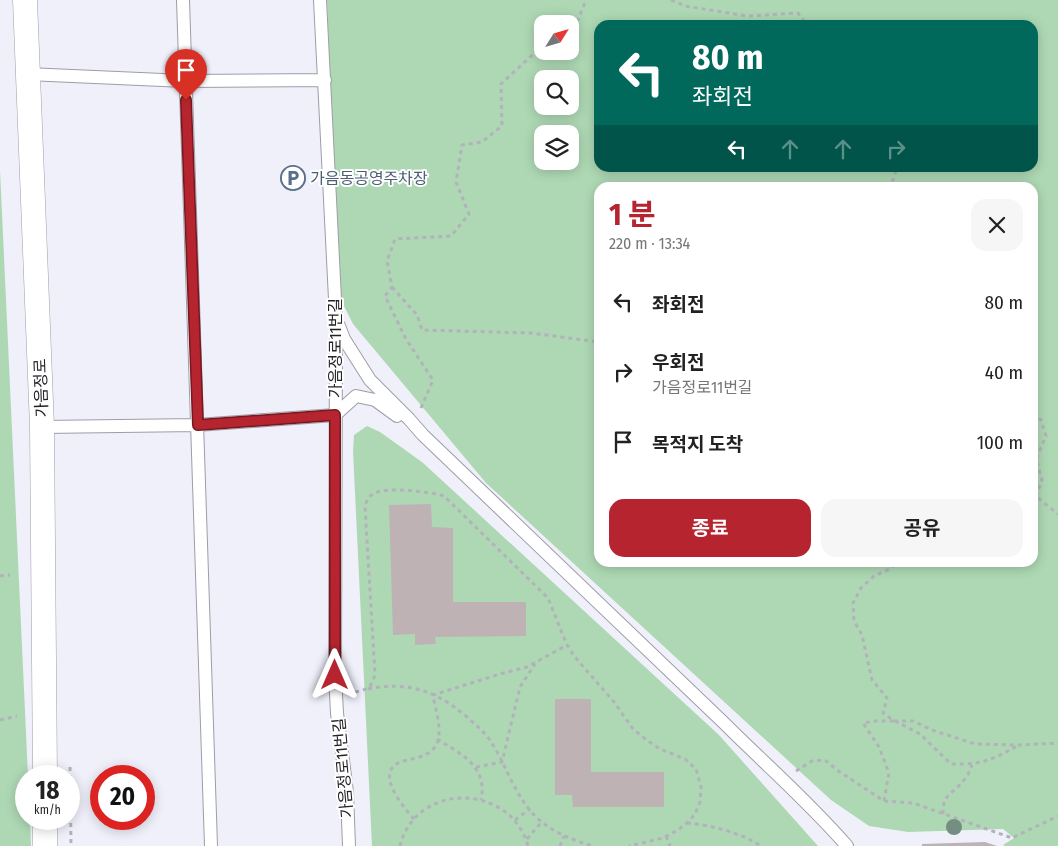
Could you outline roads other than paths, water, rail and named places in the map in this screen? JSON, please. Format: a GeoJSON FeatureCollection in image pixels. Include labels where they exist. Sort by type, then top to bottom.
{"type":"FeatureCollection","features":[{"type":"Feature","properties":{"kind":"street","name":"가음정로"},"geometry":{"type":"LineString","coordinates":[[24,0],[42,427],[45,765]]}},
{"type":"Feature","properties":{"kind":"street"},"geometry":{"type":"LineString","coordinates":[[45,830],[45,846]]}},
{"type":"Feature","properties":{"kind":"lane"},"geometry":{"type":"LineString","coordinates":[[183,0],[211,846]]}},
{"type":"Feature","properties":{"kind":"lane","name":"가음정로11번길"},"geometry":{"type":"LineString","coordinates":[[320,0],[336,319],[335,675],[349,846]]}},
{"type":"Feature","properties":{"kind":"lane"},"geometry":{"type":"LineString","coordinates":[[27,74],[185,81],[324,80]]}},
{"type":"Feature","properties":{"kind":"lane"},"geometry":{"type":"LineString","coordinates":[[336,319],[344,339],[370,380],[423,435],[724,722],[767,767],[821,816],[847,846]]}},
{"type":"Feature","properties":{"kind":"lane"},"geometry":{"type":"LineString","coordinates":[[42,427],[198,425],[335,415],[356,396],[374,400],[423,435]]}},
{"type":"Feature","properties":{"kind":"place","name":"가음동공영주차장"},"geometry":{"type":"Point","coordinates":[293,178]}}]}
